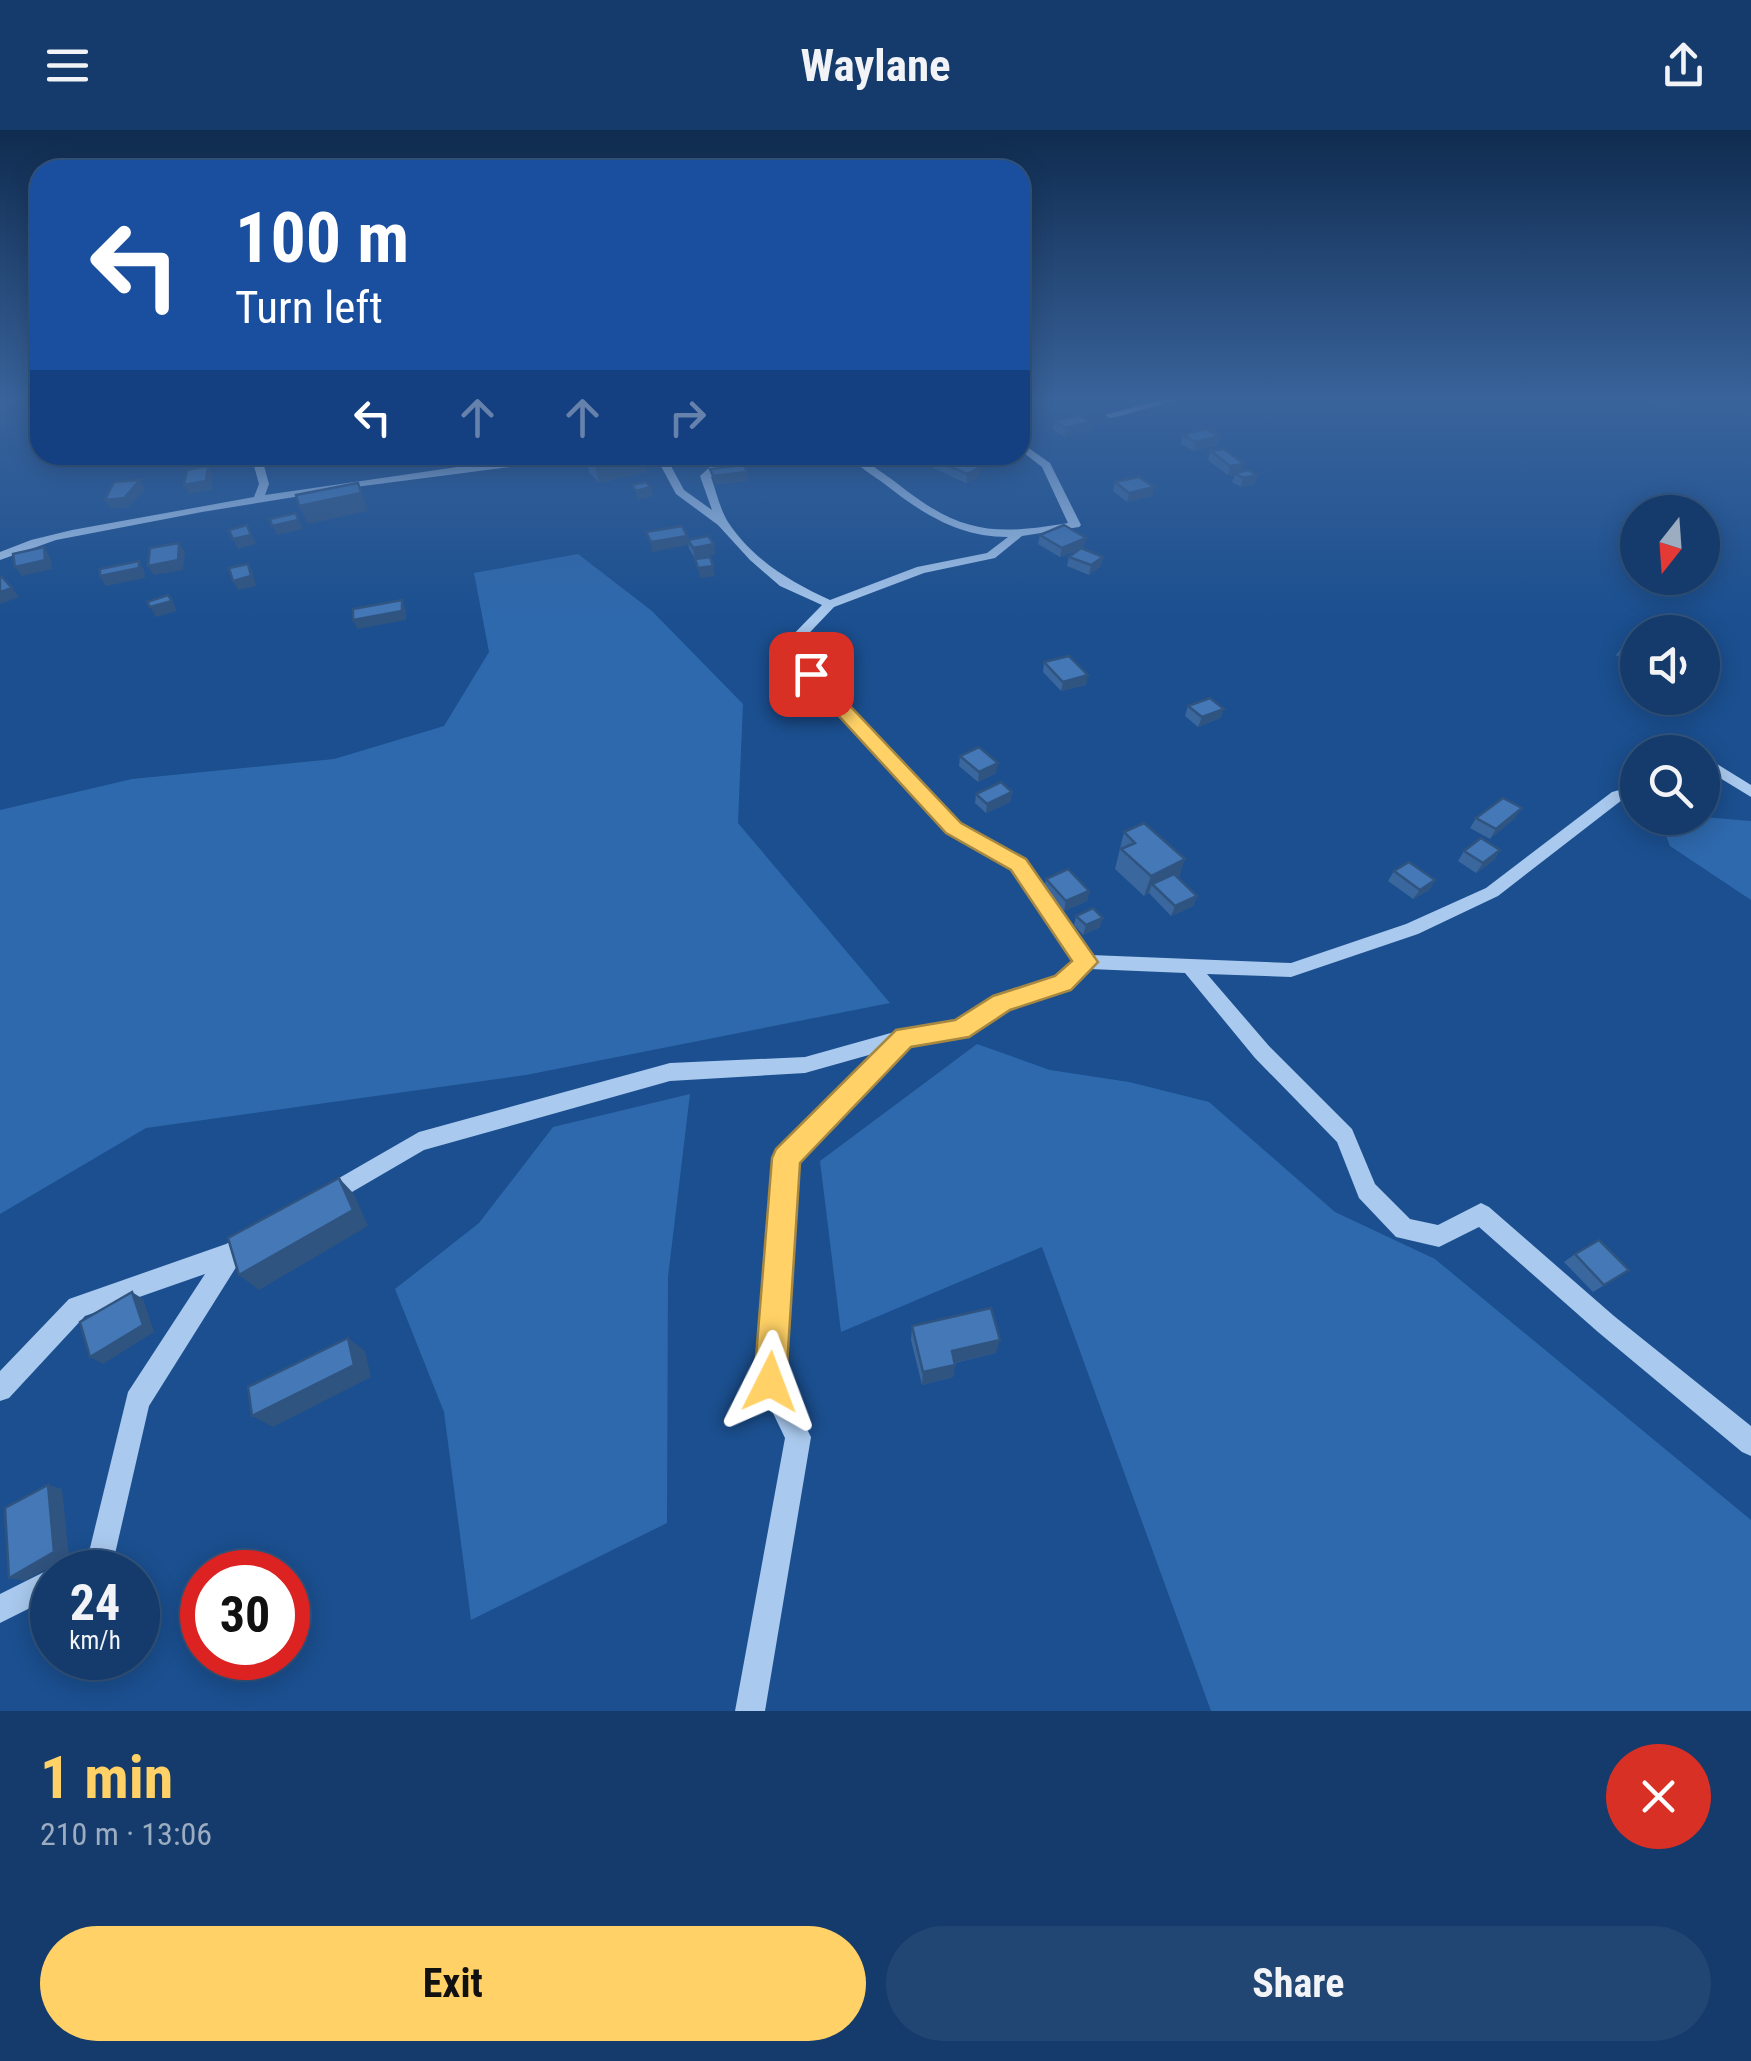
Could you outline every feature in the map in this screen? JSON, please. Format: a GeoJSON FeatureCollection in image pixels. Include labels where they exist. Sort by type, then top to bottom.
{"type":"FeatureCollection","features":[{"type":"Feature","properties":{"kind":"street"},"geometry":{"type":"LineString","coordinates":[[258,500],[264,484],[261,473]]}},
{"type":"Feature","properties":{"kind":"street"},"geometry":{"type":"LineString","coordinates":[[0,556],[77,533],[258,500],[451,473]]}},
{"type":"Feature","properties":{"kind":"street"},"geometry":{"type":"LineString","coordinates":[[670,473],[680,492],[722,522],[784,583],[830,604]]}},
{"type":"Feature","properties":{"kind":"street"},"geometry":{"type":"LineString","coordinates":[[709,473],[705,476],[722,522]]}},
{"type":"Feature","properties":{"kind":"street"},"geometry":{"type":"LineString","coordinates":[[875,473],[909,502],[954,528],[1016,536],[1074,526],[1050,473]]}},
{"type":"Feature","properties":{"kind":"street"},"geometry":{"type":"LineString","coordinates":[[1016,536],[991,556],[921,570],[830,604],[787,649],[954,828],[1019,865],[1064,936],[1086,962]]}},
{"type":"Feature","properties":{"kind":"street"},"geometry":{"type":"LineString","coordinates":[[1720,771],[1751,792]]}},
{"type":"Feature","properties":{"kind":"street"},"geometry":{"type":"LineString","coordinates":[[300,1213],[419,1142],[670,1072],[805,1065],[904,1037],[960,1030],[1002,1003],[1063,983],[1086,962],[1291,970],[1412,929],[1492,892],[1620,795]]}},
{"type":"Feature","properties":{"kind":"street"},"geometry":{"type":"LineString","coordinates":[[1190,966],[1262,1052],[1345,1136],[1368,1191],[1404,1229],[1440,1236],[1481,1214],[1606,1324],[1751,1443]]}},
{"type":"Feature","properties":{"kind":"street"},"geometry":{"type":"LineString","coordinates":[[750,1711],[798,1437],[770,1382],[786,1158],[904,1037]]}},
{"type":"Feature","properties":{"kind":"street"},"geometry":{"type":"LineString","coordinates":[[0,1389],[76,1307],[232,1253],[266,1233]]}},
{"type":"Feature","properties":{"kind":"street"},"geometry":{"type":"LineString","coordinates":[[104,1550],[137,1401],[232,1253]]}},
{"type":"Feature","properties":{"kind":"street"},"geometry":{"type":"LineString","coordinates":[[0,1609],[30,1593]]}},
{"type":"Feature","properties":{"kind":"shaded area"},"geometry":{"type":"Polygon","coordinates":[[[578,554],[652,611],[743,704],[738,823],[890,1003],[526,1075],[146,1128],[0,1214],[0,810],[132,779],[334,759],[444,726],[489,652],[474,573],[578,554]]]}},
{"type":"Feature","properties":{"kind":"shaded area"},"geometry":{"type":"Polygon","coordinates":[[[1720,818],[1751,821],[1751,900],[1670,846],[1666,835],[1720,835],[1720,818]]]}},
{"type":"Feature","properties":{"kind":"shaded area"},"geometry":{"type":"Polygon","coordinates":[[[977,1044],[1050,1070],[1129,1082],[1209,1102],[1335,1212],[1435,1259],[1751,1520],[1751,1711],[1211,1711],[1042,1247],[841,1332],[820,1161],[977,1044]]]}},
{"type":"Feature","properties":{"kind":"shaded area"},"geometry":{"type":"Polygon","coordinates":[[[690,1094],[668,1277],[667,1523],[471,1620],[444,1412],[395,1289],[479,1223],[553,1127],[690,1094]]]}},
{"type":"Feature","properties":{"kind":"building"},"geometry":{"type":"Polygon","coordinates":[[[186,473],[207,473],[206,481],[184,485],[186,473]]]}},
{"type":"Feature","properties":{"kind":"building"},"geometry":{"type":"Polygon","coordinates":[[[1235,473],[1253,473],[1257,475],[1243,478],[1235,473]]]}},
{"type":"Feature","properties":{"kind":"building"},"geometry":{"type":"Polygon","coordinates":[[[1139,477],[1154,487],[1129,493],[1115,482],[1139,477]]]}},
{"type":"Feature","properties":{"kind":"building"},"geometry":{"type":"Polygon","coordinates":[[[140,480],[124,498],[105,500],[114,482],[140,480]]]}},
{"type":"Feature","properties":{"kind":"building"},"geometry":{"type":"Polygon","coordinates":[[[646,482],[651,487],[636,491],[632,485],[646,482]]]}},
{"type":"Feature","properties":{"kind":"building"},"geometry":{"type":"Polygon","coordinates":[[[358,483],[361,493],[299,506],[296,495],[358,483]]]}},
{"type":"Feature","properties":{"kind":"building"},"geometry":{"type":"Polygon","coordinates":[[[296,513],[298,520],[272,526],[270,519],[296,513]]]}},
{"type":"Feature","properties":{"kind":"building"},"geometry":{"type":"Polygon","coordinates":[[[247,525],[251,535],[233,539],[229,530],[247,525]]]}},
{"type":"Feature","properties":{"kind":"building"},"geometry":{"type":"Polygon","coordinates":[[[1064,525],[1086,538],[1062,548],[1040,535],[1064,525]]]}},
{"type":"Feature","properties":{"kind":"building"},"geometry":{"type":"Polygon","coordinates":[[[682,526],[687,536],[651,542],[646,532],[682,526]]]}},
{"type":"Feature","properties":{"kind":"building"},"geometry":{"type":"Polygon","coordinates":[[[708,536],[714,544],[693,548],[688,540],[708,536]]]}},
{"type":"Feature","properties":{"kind":"building"},"geometry":{"type":"Polygon","coordinates":[[[179,543],[178,560],[148,566],[150,548],[179,543]]]}},
{"type":"Feature","properties":{"kind":"building"},"geometry":{"type":"Polygon","coordinates":[[[44,547],[45,560],[15,567],[13,554],[44,547]]]}},
{"type":"Feature","properties":{"kind":"building"},"geometry":{"type":"Polygon","coordinates":[[[1081,548],[1103,557],[1091,565],[1069,557],[1081,548]]]}},
{"type":"Feature","properties":{"kind":"building"},"geometry":{"type":"Polygon","coordinates":[[[710,557],[713,566],[698,568],[695,559],[710,557]]]}},
{"type":"Feature","properties":{"kind":"building"},"geometry":{"type":"Polygon","coordinates":[[[139,561],[139,568],[100,576],[100,569],[139,561]]]}},
{"type":"Feature","properties":{"kind":"building"},"geometry":{"type":"Polygon","coordinates":[[[248,564],[251,576],[233,581],[229,568],[248,564]]]}},
{"type":"Feature","properties":{"kind":"building"},"geometry":{"type":"Polygon","coordinates":[[[0,578],[12,588],[0,592],[0,578]]]}},
{"type":"Feature","properties":{"kind":"building"},"geometry":{"type":"Polygon","coordinates":[[[168,595],[172,601],[150,607],[147,602],[168,595]]]}},
{"type":"Feature","properties":{"kind":"building"},"geometry":{"type":"Polygon","coordinates":[[[402,600],[402,611],[353,620],[353,609],[402,600]]]}},
{"type":"Feature","properties":{"kind":"building"},"geometry":{"type":"Polygon","coordinates":[[[1069,656],[1088,675],[1063,682],[1044,662],[1069,656]]]}},
{"type":"Feature","properties":{"kind":"building"},"geometry":{"type":"Polygon","coordinates":[[[1210,698],[1224,709],[1202,717],[1188,706],[1210,698]]]}},
{"type":"Feature","properties":{"kind":"building"},"geometry":{"type":"Polygon","coordinates":[[[979,747],[998,763],[979,772],[960,756],[979,747]]]}},
{"type":"Feature","properties":{"kind":"building"},"geometry":{"type":"Polygon","coordinates":[[[1001,782],[1012,792],[987,804],[976,794],[1001,782]]]}},
{"type":"Feature","properties":{"kind":"building"},"geometry":{"type":"Polygon","coordinates":[[[1503,798],[1522,808],[1496,829],[1476,818],[1503,798]]]}},
{"type":"Feature","properties":{"kind":"building"},"geometry":{"type":"Polygon","coordinates":[[[1144,823],[1185,859],[1151,876],[1121,849],[1135,843],[1124,832],[1144,823]]]}},
{"type":"Feature","properties":{"kind":"building"},"geometry":{"type":"Polygon","coordinates":[[[1481,838],[1500,850],[1483,863],[1464,851],[1481,838]]]}},
{"type":"Feature","properties":{"kind":"building"},"geometry":{"type":"Polygon","coordinates":[[[1409,862],[1435,880],[1420,890],[1394,871],[1409,862]]]}},
{"type":"Feature","properties":{"kind":"building"},"geometry":{"type":"Polygon","coordinates":[[[1068,869],[1089,891],[1066,901],[1046,879],[1068,869]]]}},
{"type":"Feature","properties":{"kind":"building"},"geometry":{"type":"Polygon","coordinates":[[[1174,874],[1197,896],[1175,906],[1152,884],[1174,874]]]}},
{"type":"Feature","properties":{"kind":"building"},"geometry":{"type":"Polygon","coordinates":[[[1093,908],[1103,918],[1086,925],[1076,916],[1093,908]]]}},
{"type":"Feature","properties":{"kind":"building"},"geometry":{"type":"Polygon","coordinates":[[[339,1178],[353,1210],[239,1275],[228,1238],[339,1178]]]}},
{"type":"Feature","properties":{"kind":"building"},"geometry":{"type":"Polygon","coordinates":[[[1599,1240],[1629,1270],[1604,1285],[1575,1254],[1599,1240]]]}},
{"type":"Feature","properties":{"kind":"building"},"geometry":{"type":"Polygon","coordinates":[[[132,1292],[143,1325],[90,1357],[80,1322],[132,1292]]]}},
{"type":"Feature","properties":{"kind":"building"},"geometry":{"type":"Polygon","coordinates":[[[991,1308],[1000,1340],[952,1351],[955,1365],[923,1372],[912,1326],[991,1308]]]}},
{"type":"Feature","properties":{"kind":"building"},"geometry":{"type":"Polygon","coordinates":[[[348,1338],[354,1365],[252,1416],[248,1387],[348,1338]]]}},
{"type":"Feature","properties":{"kind":"building"},"geometry":{"type":"Polygon","coordinates":[[[48,1485],[54,1550],[30,1550],[30,1566],[9,1578],[5,1508],[48,1485]]]}},
{"type":"Feature","properties":{"kind":"route"},"geometry":{"type":"LineString","coordinates":[[770,1382],[786,1158],[904,1037],[960,1030],[1002,1003],[1063,983],[1086,962],[1064,936],[1019,865],[954,828],[811,674]]}}]}
